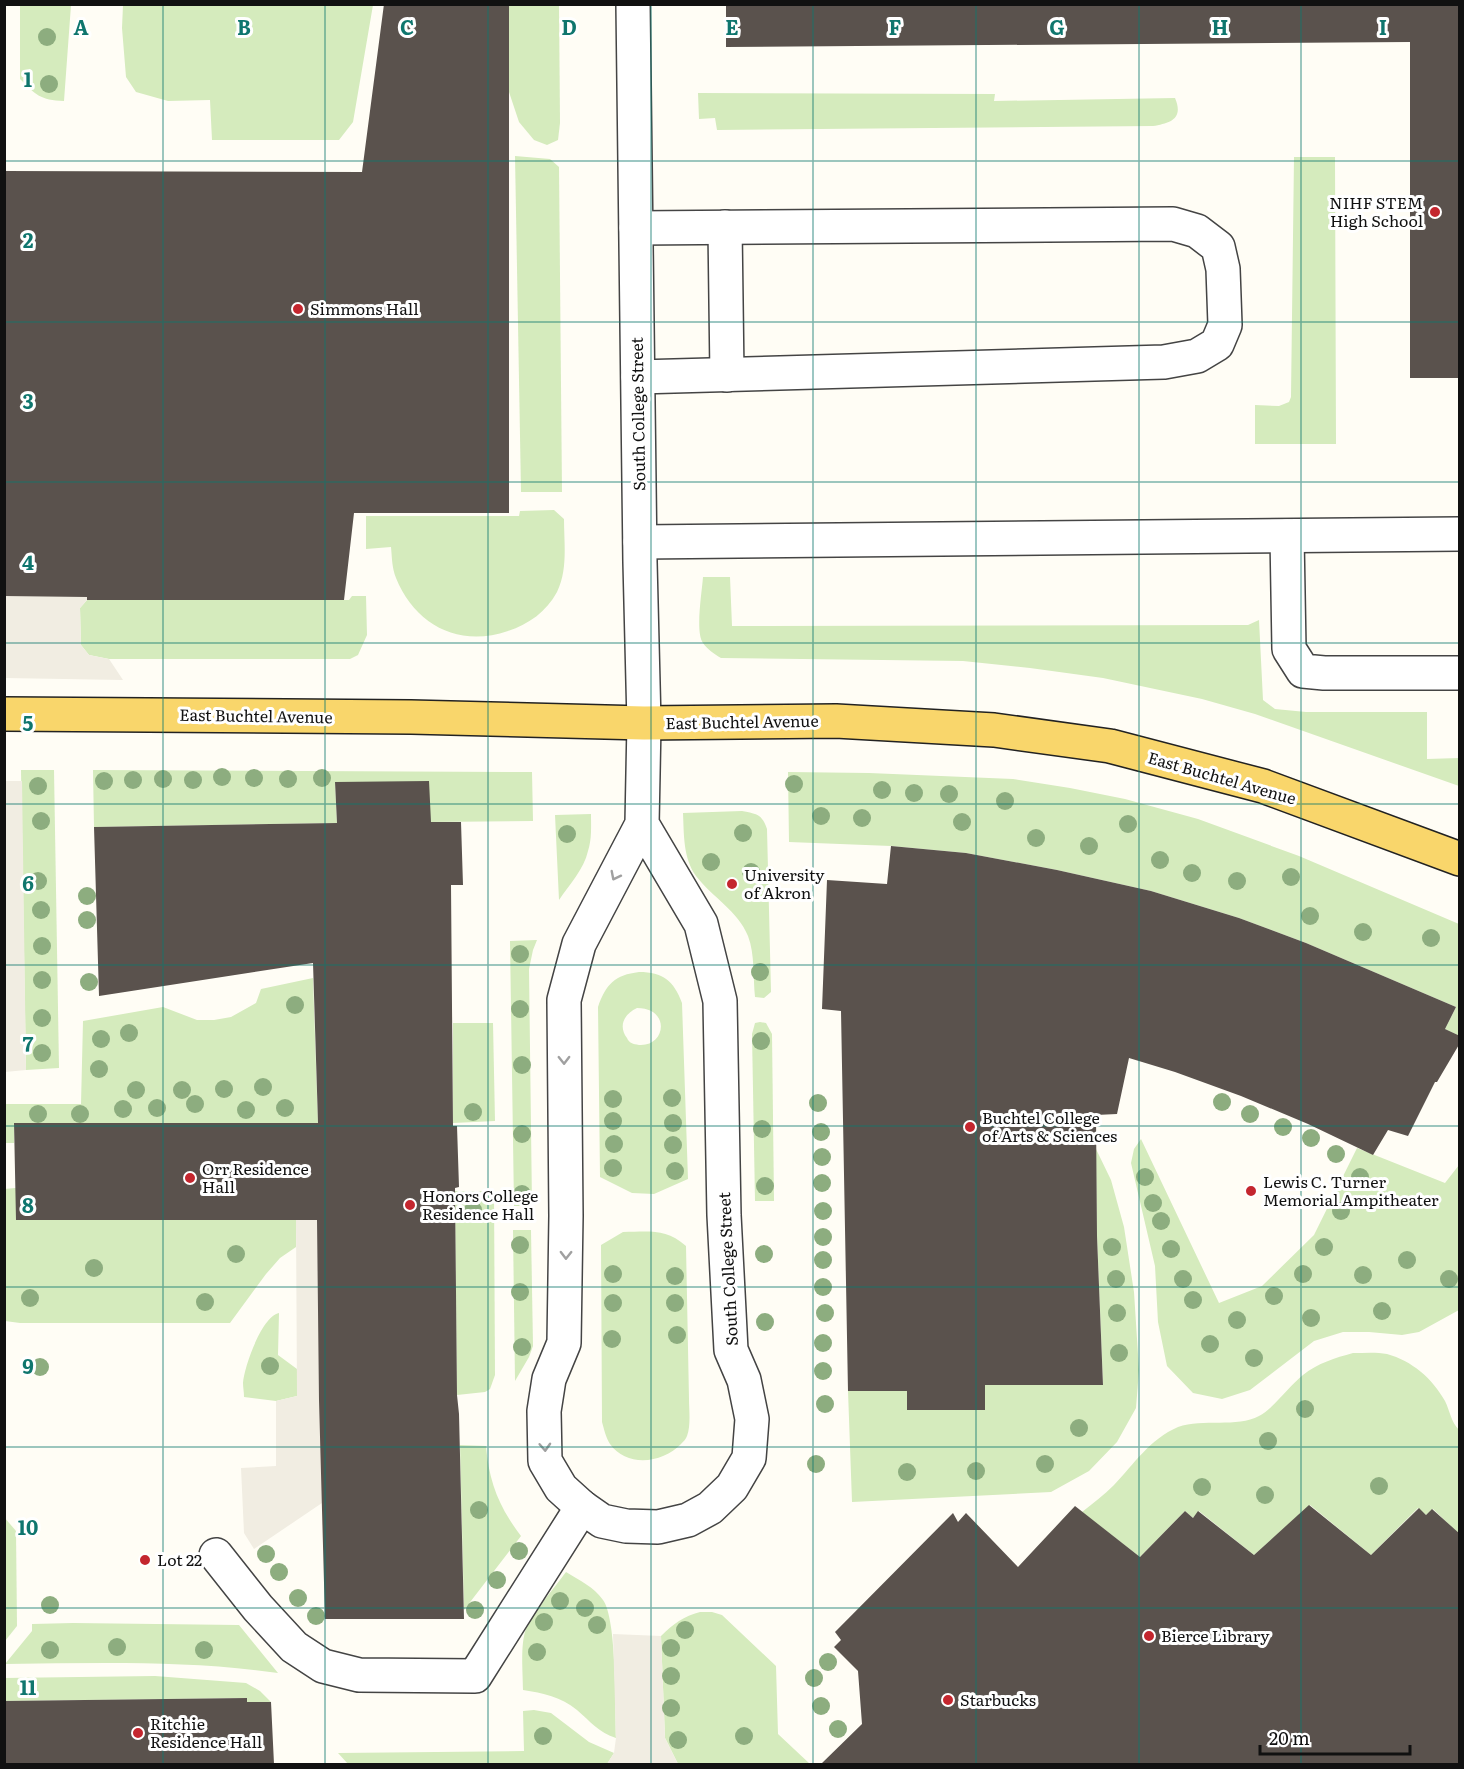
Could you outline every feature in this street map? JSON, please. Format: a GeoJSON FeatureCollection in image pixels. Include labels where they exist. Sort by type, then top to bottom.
{"type":"FeatureCollection","features":[{"type":"Feature","properties":{"kind":"main road","name":"East Buchtel Avenue"},"geometry":{"type":"LineString","coordinates":[[4,714],[411,717],[644,723],[837,721],[994,730],[1110,746],[1263,786],[1460,860]]}},
{"type":"Feature","properties":{"kind":"street","name":"South College Street"},"geometry":{"type":"LineString","coordinates":[[633,4],[644,723],[642,824],[579,944],[564,1000],[566,1216],[564,1343],[549,1379],[544,1411],[544,1436],[545,1461],[561,1488],[582,1507],[602,1521],[626,1526],[658,1527],[688,1520],[710,1508],[732,1487],[749,1458],[752,1419],[744,1380],[731,1350],[724,1215],[720,1001],[701,924],[642,824]]}},
{"type":"Feature","properties":{"kind":"street"},"geometry":{"type":"LineString","coordinates":[[636,228],[1173,224],[1197,231],[1218,247],[1223,269],[1225,325],[1217,344],[1197,356],[1164,362],[638,378]]}},
{"type":"Feature","properties":{"kind":"street"},"geometry":{"type":"LineString","coordinates":[[725,227],[727,375]]}},
{"type":"Feature","properties":{"kind":"street"},"geometry":{"type":"LineString","coordinates":[[640,542],[1460,534]]}},
{"type":"Feature","properties":{"kind":"street"},"geometry":{"type":"LineString","coordinates":[[1287,536],[1289,649],[1303,671],[1460,673]]}},
{"type":"Feature","properties":{"kind":"street"},"geometry":{"type":"LineString","coordinates":[[216,1555],[258,1608],[294,1647],[323,1666],[359,1675],[475,1676],[582,1507]]}},
{"type":"Feature","properties":{"kind":"green space"},"geometry":{"type":"Polygon","coordinates":[[[20,5],[71,5],[64,101],[39,96],[20,79],[20,5]]]}},
{"type":"Feature","properties":{"kind":"green space"},"geometry":{"type":"Polygon","coordinates":[[[123,5],[373,5],[353,122],[339,140],[212,140],[210,100],[168,101],[136,92],[126,77],[122,28],[123,5]]]}},
{"type":"Feature","properties":{"kind":"green space"},"geometry":{"type":"Polygon","coordinates":[[[509,5],[559,5],[560,123],[558,140],[547,145],[534,140],[519,122],[509,92],[509,5]]]}},
{"type":"Feature","properties":{"kind":"green space"},"geometry":{"type":"Polygon","coordinates":[[[698,93],[995,94],[994,101],[1175,98],[1178,111],[1174,119],[1153,126],[717,130],[715,118],[699,119],[698,93]]]}},
{"type":"Feature","properties":{"kind":"green space"},"geometry":{"type":"Polygon","coordinates":[[[515,156],[550,159],[559,167],[562,492],[521,492],[515,156]]]}},
{"type":"Feature","properties":{"kind":"green space"},"geometry":{"type":"Polygon","coordinates":[[[1294,157],[1335,157],[1336,444],[1255,444],[1255,405],[1279,406],[1289,402],[1291,397],[1294,157]]]}},
{"type":"Feature","properties":{"kind":"green space"},"geometry":{"type":"Polygon","coordinates":[[[554,510],[564,519],[564,566],[557,592],[548,606],[530,621],[490,636],[456,634],[441,629],[427,620],[404,594],[396,578],[391,547],[366,549],[366,516],[519,516],[520,511],[554,510]]]}},
{"type":"Feature","properties":{"kind":"green space"},"geometry":{"type":"Polygon","coordinates":[[[703,577],[730,577],[732,626],[1248,625],[1259,620],[1263,700],[1275,709],[1306,712],[1427,712],[1427,759],[1459,758],[1459,786],[1255,714],[1202,699],[1103,678],[963,661],[721,658],[703,643],[699,630],[703,577]]]}},
{"type":"Feature","properties":{"kind":"green space"},"geometry":{"type":"Polygon","coordinates":[[[352,596],[366,596],[367,635],[358,655],[350,659],[109,659],[89,655],[81,645],[80,608],[87,600],[349,600],[352,596]]]}},
{"type":"Feature","properties":{"kind":"green space"},"geometry":{"type":"Polygon","coordinates":[[[21,770],[54,770],[59,1068],[26,1070],[21,770]]]}},
{"type":"Feature","properties":{"kind":"green space"},"geometry":{"type":"Polygon","coordinates":[[[93,770],[532,772],[533,821],[431,822],[335,782],[337,823],[94,827],[93,770]]]}},
{"type":"Feature","properties":{"kind":"green space"},"geometry":{"type":"Polygon","coordinates":[[[788,772],[1013,779],[1070,788],[1125,799],[1198,819],[1299,856],[1459,924],[1459,1036],[1445,1029],[1456,1007],[1306,943],[1239,918],[1151,891],[966,853],[891,846],[789,842],[788,772]]]}},
{"type":"Feature","properties":{"kind":"green space"},"geometry":{"type":"Polygon","coordinates":[[[742,811],[758,816],[763,820],[767,829],[771,992],[764,998],[755,997],[752,950],[744,927],[696,876],[685,846],[683,813],[742,811]]]}},
{"type":"Feature","properties":{"kind":"green space"},"geometry":{"type":"Polygon","coordinates":[[[591,814],[591,837],[586,858],[559,900],[555,815],[591,814]]]}},
{"type":"Feature","properties":{"kind":"green space"},"geometry":{"type":"Polygon","coordinates":[[[537,940],[529,969],[532,1206],[514,1206],[510,941],[537,940]]]}},
{"type":"Feature","properties":{"kind":"green space"},"geometry":{"type":"Polygon","coordinates":[[[647,972],[661,976],[675,989],[682,1003],[688,1179],[654,1194],[632,1193],[600,1177],[598,1007],[604,992],[612,982],[631,973],[647,972]],[[637,1008],[624,1021],[624,1034],[632,1043],[648,1044],[659,1034],[660,1020],[648,1010],[637,1008]]]}},
{"type":"Feature","properties":{"kind":"green space"},"geometry":{"type":"Polygon","coordinates":[[[313,978],[318,1123],[14,1123],[14,1143],[5,1143],[4,1104],[81,1104],[83,1021],[163,1007],[197,1020],[231,1017],[256,1003],[261,989],[313,978]]]}},
{"type":"Feature","properties":{"kind":"green space"},"geometry":{"type":"Polygon","coordinates":[[[453,1023],[493,1023],[495,1121],[453,1123],[453,1023]]]}},
{"type":"Feature","properties":{"kind":"green space"},"geometry":{"type":"Polygon","coordinates":[[[755,1023],[766,1023],[772,1034],[774,1201],[755,1201],[752,1034],[755,1023]]]}},
{"type":"Feature","properties":{"kind":"green space"},"geometry":{"type":"Polygon","coordinates":[[[1141,1139],[1219,1303],[1262,1286],[1314,1235],[1357,1148],[1445,1183],[1459,1165],[1459,1310],[1419,1332],[1402,1335],[1343,1332],[1314,1341],[1250,1390],[1222,1399],[1193,1393],[1167,1366],[1158,1322],[1155,1266],[1131,1163],[1134,1149],[1141,1139]]]}},
{"type":"Feature","properties":{"kind":"green space"},"geometry":{"type":"Polygon","coordinates":[[[1096,1149],[1111,1180],[1124,1227],[1134,1292],[1139,1370],[1136,1408],[1117,1442],[1089,1471],[1051,1492],[852,1502],[848,1391],[907,1391],[908,1410],[985,1410],[985,1385],[1103,1384],[1096,1149]]]}},
{"type":"Feature","properties":{"kind":"green space"},"geometry":{"type":"Polygon","coordinates":[[[15,1188],[296,1220],[296,1247],[280,1258],[266,1274],[230,1323],[20,1323],[5,1321],[4,1189],[15,1188]]]}},
{"type":"Feature","properties":{"kind":"green space"},"geometry":{"type":"Polygon","coordinates":[[[455,1191],[494,1191],[495,1375],[490,1389],[485,1392],[457,1395],[455,1191]]]}},
{"type":"Feature","properties":{"kind":"green space"},"geometry":{"type":"Polygon","coordinates":[[[513,1230],[531,1230],[533,1346],[515,1381],[513,1230]]]}},
{"type":"Feature","properties":{"kind":"green space"},"geometry":{"type":"Polygon","coordinates":[[[623,1232],[664,1234],[686,1246],[690,1417],[688,1432],[687,1437],[673,1450],[655,1459],[635,1460],[617,1452],[609,1442],[602,1422],[601,1245],[623,1232]]]}},
{"type":"Feature","properties":{"kind":"green space"},"geometry":{"type":"Polygon","coordinates":[[[279,1313],[278,1355],[297,1369],[297,1396],[276,1401],[244,1397],[244,1376],[255,1343],[266,1323],[279,1313]]]}},
{"type":"Feature","properties":{"kind":"green space"},"geometry":{"type":"Polygon","coordinates":[[[1353,1353],[1383,1353],[1405,1361],[1428,1378],[1445,1401],[1452,1420],[1459,1430],[1459,1534],[1433,1509],[1426,1515],[1418,1508],[1371,1555],[1310,1505],[1254,1555],[1199,1511],[1193,1518],[1185,1511],[1140,1557],[1082,1512],[1114,1485],[1151,1445],[1168,1432],[1188,1424],[1250,1420],[1270,1408],[1298,1379],[1315,1367],[1353,1353]]]}},
{"type":"Feature","properties":{"kind":"green space"},"geometry":{"type":"Polygon","coordinates":[[[460,1445],[486,1446],[496,1494],[521,1536],[464,1610],[460,1445]]]}},
{"type":"Feature","properties":{"kind":"green space"},"geometry":{"type":"Polygon","coordinates":[[[4,1517],[16,1531],[17,1626],[5,1641],[4,1517]]]}},
{"type":"Feature","properties":{"kind":"green space"},"geometry":{"type":"Polygon","coordinates":[[[566,1572],[595,1591],[608,1610],[613,1645],[616,1738],[600,1730],[565,1702],[545,1694],[523,1690],[522,1651],[526,1629],[539,1607],[566,1572]]]}},
{"type":"Feature","properties":{"kind":"green space"},"geometry":{"type":"Polygon","coordinates":[[[700,1612],[722,1615],[776,1666],[778,1734],[810,1764],[678,1764],[665,1738],[661,1636],[679,1621],[700,1612]]]}},
{"type":"Feature","properties":{"kind":"green space"},"geometry":{"type":"Polygon","coordinates":[[[32,1624],[239,1625],[278,1673],[176,1664],[5,1664],[32,1631],[32,1624]]]}},
{"type":"Feature","properties":{"kind":"green space"},"geometry":{"type":"Polygon","coordinates":[[[155,1676],[246,1683],[260,1691],[271,1702],[247,1702],[246,1698],[5,1701],[4,1678],[155,1676]]]}},
{"type":"Feature","properties":{"kind":"green space"},"geometry":{"type":"Polygon","coordinates":[[[523,1711],[551,1713],[589,1742],[614,1753],[607,1764],[348,1764],[338,1753],[524,1751],[523,1711]]]}},
{"type":"Feature","properties":{"kind":"shaded area"},"geometry":{"type":"Polygon","coordinates":[[[86,446],[87,600],[80,608],[81,645],[89,655],[109,659],[123,680],[5,678],[5,596],[17,596],[86,446]]]}},
{"type":"Feature","properties":{"kind":"shaded area"},"geometry":{"type":"Polygon","coordinates":[[[5,781],[22,781],[26,1070],[5,1072],[5,781]]]}},
{"type":"Feature","properties":{"kind":"shaded area"},"geometry":{"type":"Polygon","coordinates":[[[296,1220],[317,1220],[322,1503],[254,1549],[244,1533],[241,1468],[276,1466],[276,1401],[297,1396],[296,1220]]]}},
{"type":"Feature","properties":{"kind":"shaded area"},"geometry":{"type":"Polygon","coordinates":[[[613,1634],[661,1636],[665,1738],[678,1764],[607,1764],[614,1753],[616,1738],[613,1634]]]}},
{"type":"Feature","properties":{"kind":"building","name":"Simmons Hall"},"geometry":{"type":"Polygon","coordinates":[[[384,4],[509,4],[509,513],[354,513],[344,600],[87,600],[87,597],[4,596],[4,171],[362,172],[384,4]]]}},
{"type":"Feature","properties":{"kind":"building","name":"NIHF STEM High School"},"geometry":{"type":"Polygon","coordinates":[[[726,4],[1460,4],[1460,378],[1410,378],[1410,42],[726,47],[726,4]]]}},
{"type":"Feature","properties":{"kind":"building","name":"Honors College Residence Hall"},"geometry":{"type":"Polygon","coordinates":[[[429,781],[431,822],[461,822],[463,885],[451,885],[453,1126],[457,1126],[459,1187],[455,1188],[457,1395],[464,1619],[325,1619],[317,1220],[16,1220],[14,1123],[318,1123],[313,963],[99,996],[94,827],[337,823],[335,782],[429,781]]]}},
{"type":"Feature","properties":{"kind":"building","name":"Buchtel College of Arts & Sciences"},"geometry":{"type":"Polygon","coordinates":[[[891,846],[966,853],[1057,870],[1151,891],[1239,918],[1306,943],[1456,1007],[1445,1029],[1460,1036],[1460,1043],[1435,1082],[1408,1136],[1388,1130],[1373,1155],[1241,1096],[1129,1058],[1117,1114],[1096,1115],[1097,1236],[1103,1385],[985,1385],[985,1410],[907,1410],[907,1391],[848,1391],[841,1011],[822,1009],[827,880],[887,884],[891,846]]]}},
{"type":"Feature","properties":{"kind":"building","name":"Bierce Library"},"geometry":{"type":"Polygon","coordinates":[[[1309,1505],[1371,1555],[1419,1508],[1426,1515],[1432,1509],[1460,1534],[1460,1764],[821,1764],[862,1724],[858,1671],[834,1647],[841,1640],[835,1632],[953,1513],[958,1522],[966,1513],[1018,1567],[1075,1506],[1140,1557],[1185,1511],[1193,1518],[1198,1511],[1254,1555],[1309,1505]]]}},
{"type":"Feature","properties":{"kind":"building","name":"Ritchie Residence Hall"},"geometry":{"type":"Polygon","coordinates":[[[247,1698],[247,1702],[271,1702],[274,1764],[4,1764],[4,1701],[247,1698]]]}},
{"type":"Feature","properties":{"kind":"place","name":"NIHF STEM High School"},"geometry":{"type":"Point","coordinates":[1435,212]}},
{"type":"Feature","properties":{"kind":"place","name":"Simmons Hall"},"geometry":{"type":"Point","coordinates":[298,309]}},
{"type":"Feature","properties":{"kind":"place","name":"University of Akron"},"geometry":{"type":"Point","coordinates":[732,884]}},
{"type":"Feature","properties":{"kind":"place","name":"Buchtel College of Arts & Sciences"},"geometry":{"type":"Point","coordinates":[970,1127]}},
{"type":"Feature","properties":{"kind":"place","name":"Orr Residence Hall"},"geometry":{"type":"Point","coordinates":[190,1178]}},
{"type":"Feature","properties":{"kind":"place","name":"Lewis C. Turner Memorial Ampitheater"},"geometry":{"type":"Point","coordinates":[1251,1191]}},
{"type":"Feature","properties":{"kind":"place","name":"Honors College Residence Hall"},"geometry":{"type":"Point","coordinates":[410,1205]}},
{"type":"Feature","properties":{"kind":"place","name":"Lot 22"},"geometry":{"type":"Point","coordinates":[145,1560]}},
{"type":"Feature","properties":{"kind":"place","name":"Bierce Library"},"geometry":{"type":"Point","coordinates":[1149,1636]}},
{"type":"Feature","properties":{"kind":"place","name":"Starbucks"},"geometry":{"type":"Point","coordinates":[948,1700]}},
{"type":"Feature","properties":{"kind":"place","name":"Ritchie Residence Hall"},"geometry":{"type":"Point","coordinates":[138,1733]}}]}
